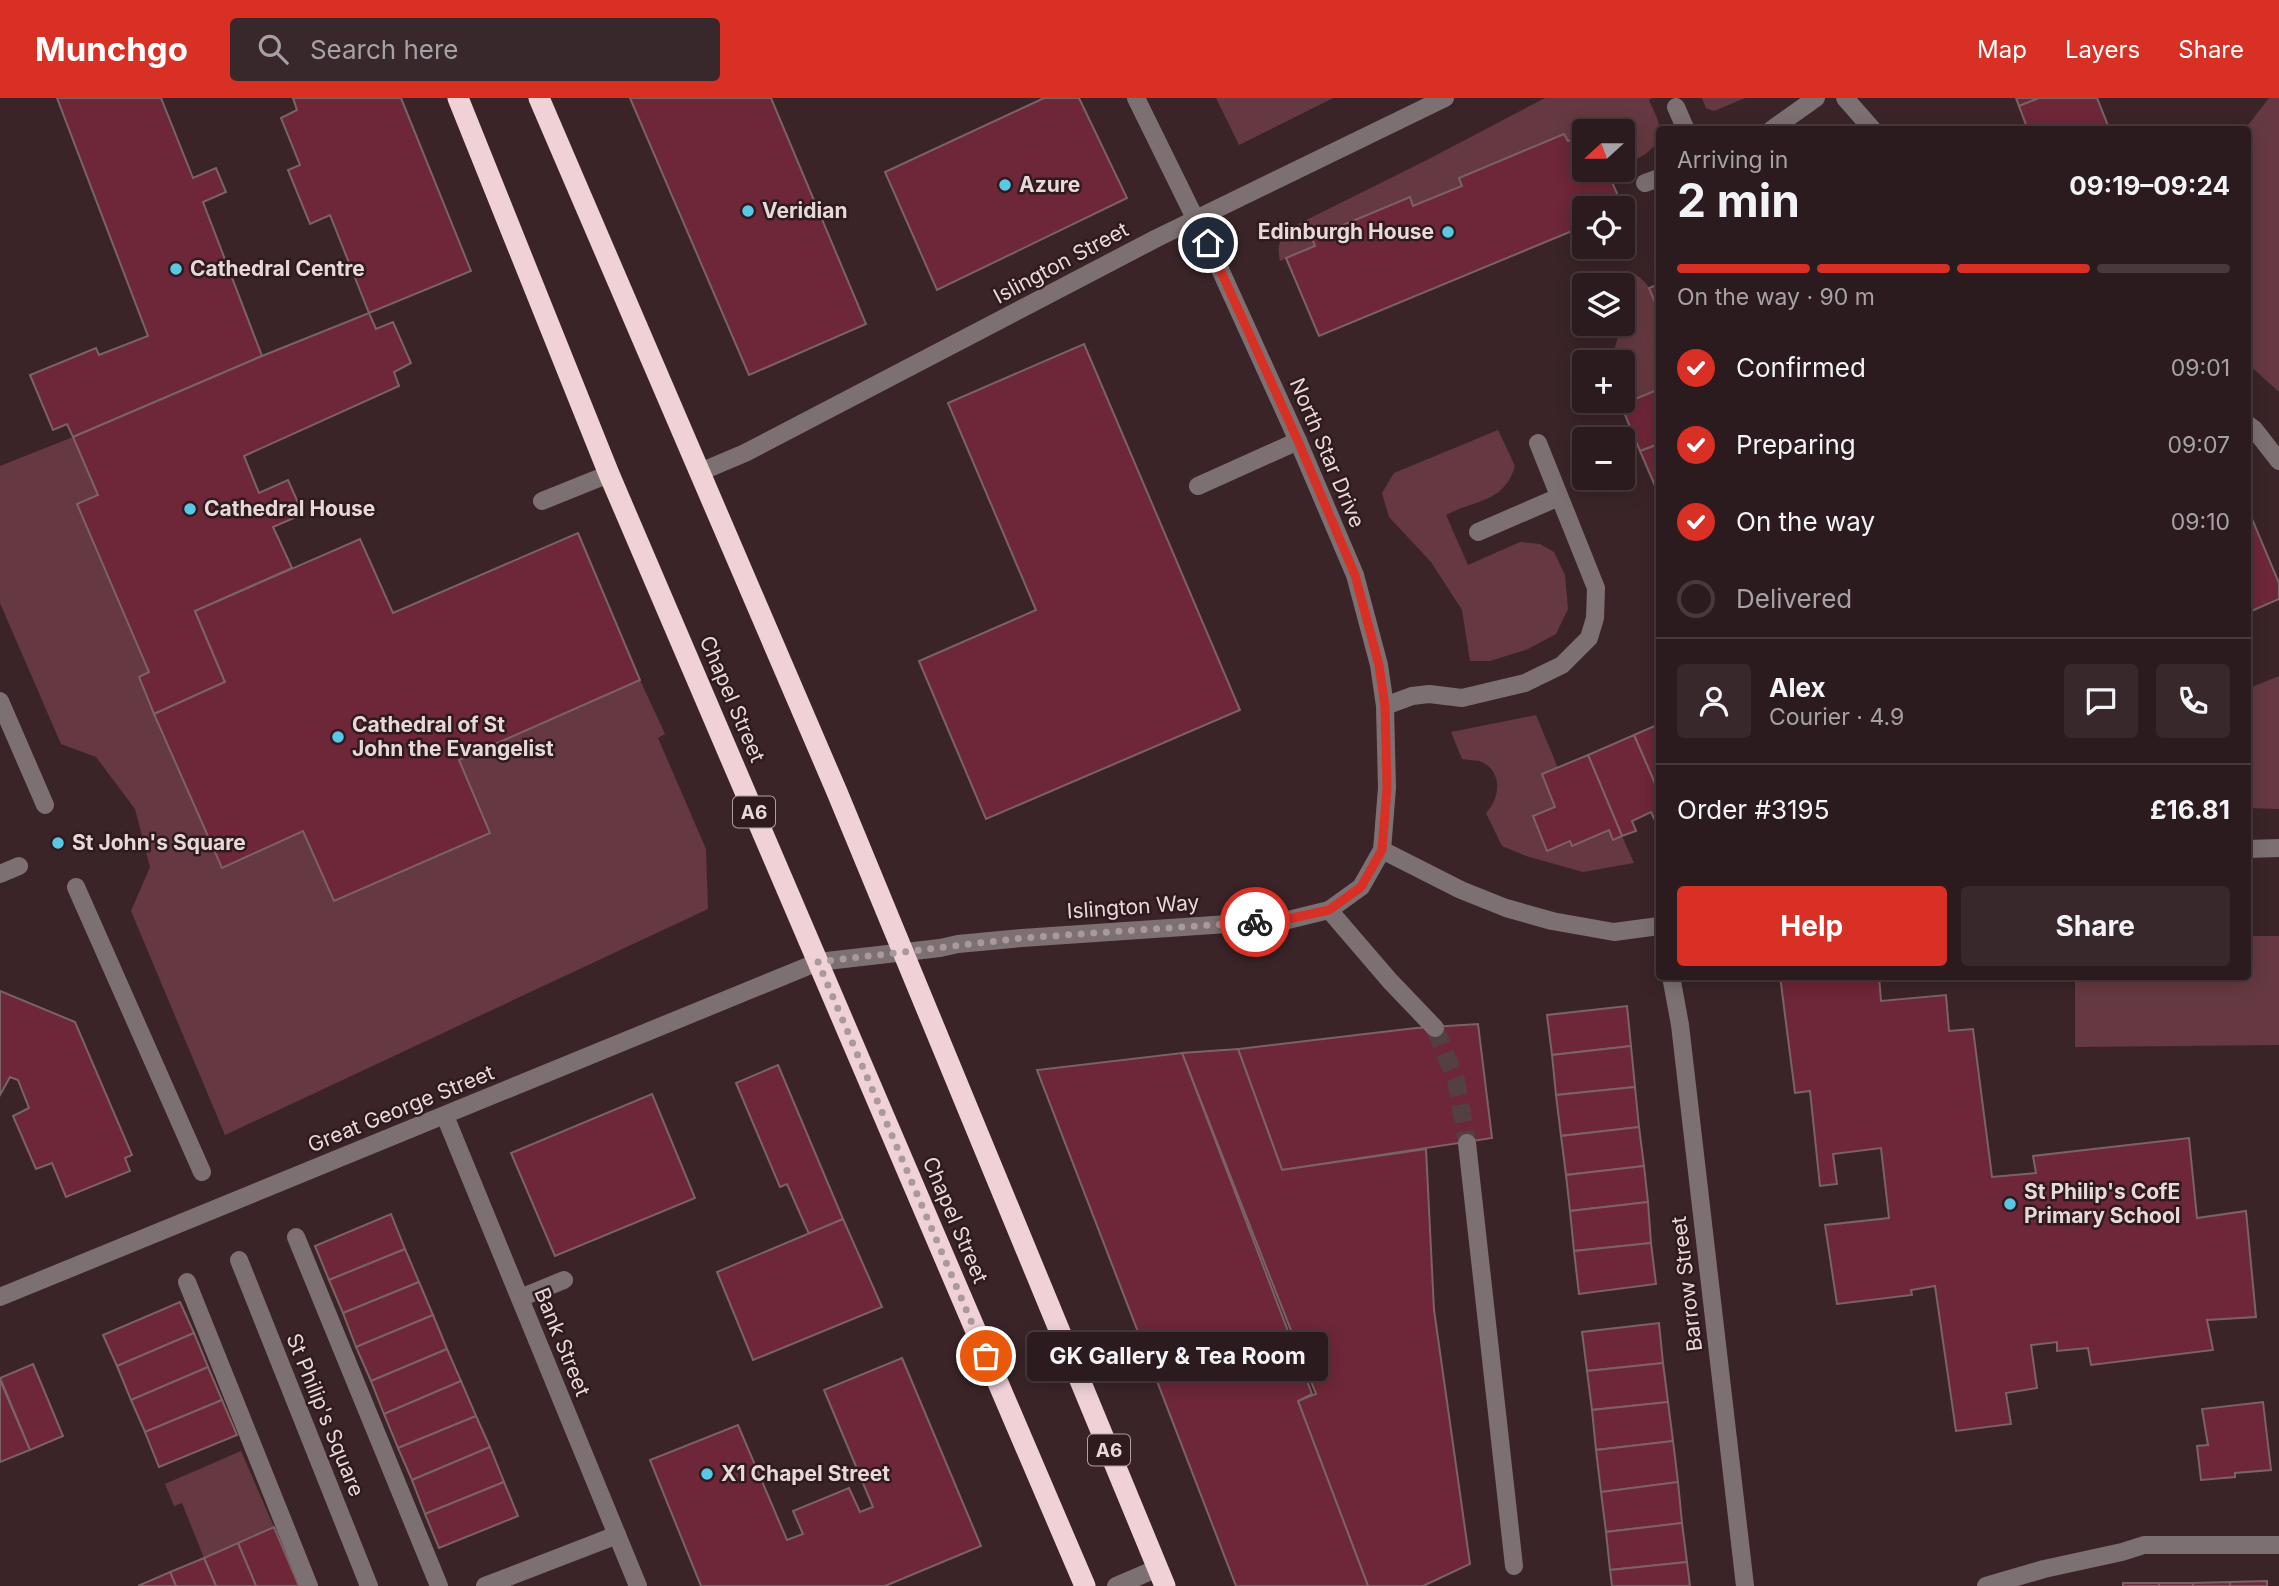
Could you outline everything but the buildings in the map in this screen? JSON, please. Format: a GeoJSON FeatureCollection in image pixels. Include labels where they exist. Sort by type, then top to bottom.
{"type":"FeatureCollection","features":[{"type":"Feature","properties":{"kind":"highway","name":"Chapel Street"},"geometry":{"type":"LineString","coordinates":[[458,98],[609,474],[1085,1586]]}},
{"type":"Feature","properties":{"kind":"highway","name":"A6"},"geometry":{"type":"LineString","coordinates":[[539,98],[903,951],[1162,1577]]}},
{"type":"Feature","properties":{"kind":"street","name":"North Star Drive"},"geometry":{"type":"LineString","coordinates":[[1136,98],[1197,220],[1298,441],[1355,575],[1379,665],[1385,706],[1387,788],[1382,850]]}},
{"type":"Feature","properties":{"kind":"street","name":"Islington Street"},"geometry":{"type":"LineString","coordinates":[[700,472],[745,453],[1062,287],[1445,98]]}},
{"type":"Feature","properties":{"kind":"street"},"geometry":{"type":"LineString","coordinates":[[1778,126],[1816,98]]}},
{"type":"Feature","properties":{"kind":"street"},"geometry":{"type":"LineString","coordinates":[[1846,98],[1870,126]]}},
{"type":"Feature","properties":{"kind":"street"},"geometry":{"type":"LineString","coordinates":[[1676,107],[1684,126]]}},
{"type":"Feature","properties":{"kind":"street"},"geometry":{"type":"LineString","coordinates":[[2251,427],[2279,461]]}},
{"type":"Feature","properties":{"kind":"street"},"geometry":{"type":"LineString","coordinates":[[1198,486],[1298,441]]}},
{"type":"Feature","properties":{"kind":"street"},"geometry":{"type":"LineString","coordinates":[[1385,706],[1412,696],[1429,694],[1462,698],[1525,682],[1562,665],[1589,638],[1595,618],[1596,589],[1538,443]]}},
{"type":"Feature","properties":{"kind":"street"},"geometry":{"type":"LineString","coordinates":[[542,501],[609,474]]}},
{"type":"Feature","properties":{"kind":"street"},"geometry":{"type":"LineString","coordinates":[[1478,532],[1559,497]]}},
{"type":"Feature","properties":{"kind":"street"},"geometry":{"type":"LineString","coordinates":[[0,701],[45,805]]}},
{"type":"Feature","properties":{"kind":"street"},"geometry":{"type":"LineString","coordinates":[[2251,849],[2279,848]]}},
{"type":"Feature","properties":{"kind":"street"},"geometry":{"type":"LineString","coordinates":[[1382,850],[1461,890],[1506,908],[1552,921],[1614,932],[1656,926]]}},
{"type":"Feature","properties":{"kind":"street","name":"Islington Way"},"geometry":{"type":"LineString","coordinates":[[818,962],[1022,938],[1288,919],[1329,910],[1361,887],[1382,850]]}},
{"type":"Feature","properties":{"kind":"street"},"geometry":{"type":"LineString","coordinates":[[0,874],[19,866]]}},
{"type":"Feature","properties":{"kind":"street"},"geometry":{"type":"LineString","coordinates":[[76,887],[202,1172]]}},
{"type":"Feature","properties":{"kind":"street"},"geometry":{"type":"LineString","coordinates":[[1329,910],[1435,1028]]}},
{"type":"Feature","properties":{"kind":"street","name":"Great George Street"},"geometry":{"type":"LineString","coordinates":[[0,1297],[818,962]]}},
{"type":"Feature","properties":{"kind":"street","name":"Barrow Street"},"geometry":{"type":"LineString","coordinates":[[1672,980],[1683,1053],[1745,1586]]}},
{"type":"Feature","properties":{"kind":"street","name":"Bank Street"},"geometry":{"type":"LineString","coordinates":[[445,1116],[638,1586]]}},
{"type":"Feature","properties":{"kind":"street"},"geometry":{"type":"LineString","coordinates":[[1467,1143],[1514,1566]]}},
{"type":"Feature","properties":{"kind":"street"},"geometry":{"type":"LineString","coordinates":[[296,1237],[439,1586]]}},
{"type":"Feature","properties":{"kind":"street","name":"St Philip's Square"},"geometry":{"type":"LineString","coordinates":[[239,1260],[369,1586]]}},
{"type":"Feature","properties":{"kind":"street"},"geometry":{"type":"LineString","coordinates":[[520,1298],[564,1280]]}},
{"type":"Feature","properties":{"kind":"street"},"geometry":{"type":"LineString","coordinates":[[187,1282],[309,1586]]}},
{"type":"Feature","properties":{"kind":"street"},"geometry":{"type":"LineString","coordinates":[[485,1586],[617,1535]]}},
{"type":"Feature","properties":{"kind":"street"},"geometry":{"type":"LineString","coordinates":[[1986,1586],[2144,1545],[2279,1545]]}},
{"type":"Feature","properties":{"kind":"street"},"geometry":{"type":"LineString","coordinates":[[1116,1586],[1162,1577]]}},
{"type":"Feature","properties":{"kind":"shaded area"},"geometry":{"type":"Polygon","coordinates":[[[1216,98],[1333,98],[1239,145],[1216,98]]]}},
{"type":"Feature","properties":{"kind":"shaded area"},"geometry":{"type":"Polygon","coordinates":[[[1545,98],[1652,98],[1649,100],[1659,124],[1656,126],[1656,143],[1648,152],[1635,159],[1635,119],[1572,119],[1572,140],[1568,141],[1563,134],[1459,178],[1462,186],[1413,206],[1409,197],[1312,238],[1315,246],[1280,261],[1280,244],[1288,229],[1545,98]]]}},
{"type":"Feature","properties":{"kind":"shaded area"},"geometry":{"type":"Polygon","coordinates":[[[1702,98],[1745,98],[1714,111],[1706,108],[1702,98]]]}},
{"type":"Feature","properties":{"kind":"shaded area"},"geometry":{"type":"Polygon","coordinates":[[[2269,98],[2279,98],[2279,392],[2251,367],[2251,126],[2247,126],[2269,98]]]}},
{"type":"Feature","properties":{"kind":"shaded area"},"geometry":{"type":"Polygon","coordinates":[[[1635,274],[1646,284],[1656,304],[1656,390],[1635,399],[1635,350],[1614,350],[1618,336],[1635,336],[1635,274]]]}},
{"type":"Feature","properties":{"kind":"shaded area"},"geometry":{"type":"Polygon","coordinates":[[[1498,430],[1515,466],[1510,478],[1496,494],[1446,515],[1468,565],[1520,542],[1540,544],[1554,552],[1565,575],[1568,609],[1556,634],[1528,649],[1490,661],[1470,661],[1462,610],[1431,562],[1389,517],[1382,493],[1394,473],[1498,430]]]}},
{"type":"Feature","properties":{"kind":"shaded area"},"geometry":{"type":"Polygon","coordinates":[[[73,437],[98,495],[77,504],[149,672],[139,677],[222,867],[303,831],[335,900],[490,833],[459,760],[640,680],[665,734],[658,738],[706,849],[708,909],[225,1135],[131,911],[150,867],[135,809],[96,757],[61,744],[0,603],[0,466],[73,437]]]}},
{"type":"Feature","properties":{"kind":"shaded area"},"geometry":{"type":"Polygon","coordinates":[[[2279,676],[2279,809],[2251,808],[2251,687],[2279,676]]]}},
{"type":"Feature","properties":{"kind":"shaded area"},"geometry":{"type":"Polygon","coordinates":[[[1536,715],[1558,768],[1542,775],[1555,807],[1533,817],[1547,850],[1609,830],[1613,840],[1622,836],[1634,863],[1583,872],[1526,856],[1502,846],[1486,813],[1495,800],[1496,777],[1487,765],[1462,759],[1451,732],[1536,715]]]}},
{"type":"Feature","properties":{"kind":"shaded area"},"geometry":{"type":"Polygon","coordinates":[[[2251,936],[2279,936],[2279,1045],[2075,1047],[2075,980],[2251,980],[2251,936]]]}},
{"type":"Feature","properties":{"kind":"shaded area"},"geometry":{"type":"Polygon","coordinates":[[[241,1451],[274,1527],[204,1558],[182,1503],[174,1506],[165,1484],[241,1451]]]}},
{"type":"Feature","properties":{"kind":"tunnel"},"geometry":{"type":"LineString","coordinates":[[1435,1028],[1456,1080],[1467,1143]]}},
{"type":"Feature","properties":{"kind":"way so far"},"geometry":{"type":"LineString","coordinates":[[986,1356],[818,962],[1022,938],[1255,922]]}},
{"type":"Feature","properties":{"kind":"place","name":"Azure"},"geometry":{"type":"Point","coordinates":[1005,185]}},
{"type":"Feature","properties":{"kind":"place","name":"Veridian"},"geometry":{"type":"Point","coordinates":[748,211]}},
{"type":"Feature","properties":{"kind":"place","name":"Edinburgh House"},"geometry":{"type":"Point","coordinates":[1448,232]}},
{"type":"Feature","properties":{"kind":"place","name":"Cathedral Centre"},"geometry":{"type":"Point","coordinates":[176,269]}},
{"type":"Feature","properties":{"kind":"place","name":"Cathedral House"},"geometry":{"type":"Point","coordinates":[190,509]}},
{"type":"Feature","properties":{"kind":"place","name":"Cathedral of St John the Evangelist"},"geometry":{"type":"Point","coordinates":[338,737]}},
{"type":"Feature","properties":{"kind":"place","name":"St John's Square"},"geometry":{"type":"Point","coordinates":[58,843]}},
{"type":"Feature","properties":{"kind":"place","name":"St Philip's CofE Primary School"},"geometry":{"type":"Point","coordinates":[2010,1204]}},
{"type":"Feature","properties":{"kind":"place","name":"GK Gallery & Tea Room"},"geometry":{"type":"Point","coordinates":[986,1356]}},
{"type":"Feature","properties":{"kind":"place","name":"X1 Chapel Street"},"geometry":{"type":"Point","coordinates":[707,1474]}},
{"type":"Feature","properties":{"kind":"route"},"geometry":{"type":"LineString","coordinates":[[1208,243],[1298,441],[1355,575],[1379,665],[1385,706],[1387,788],[1382,850],[1361,887],[1329,910],[1288,919],[1255,922]]}}]}
